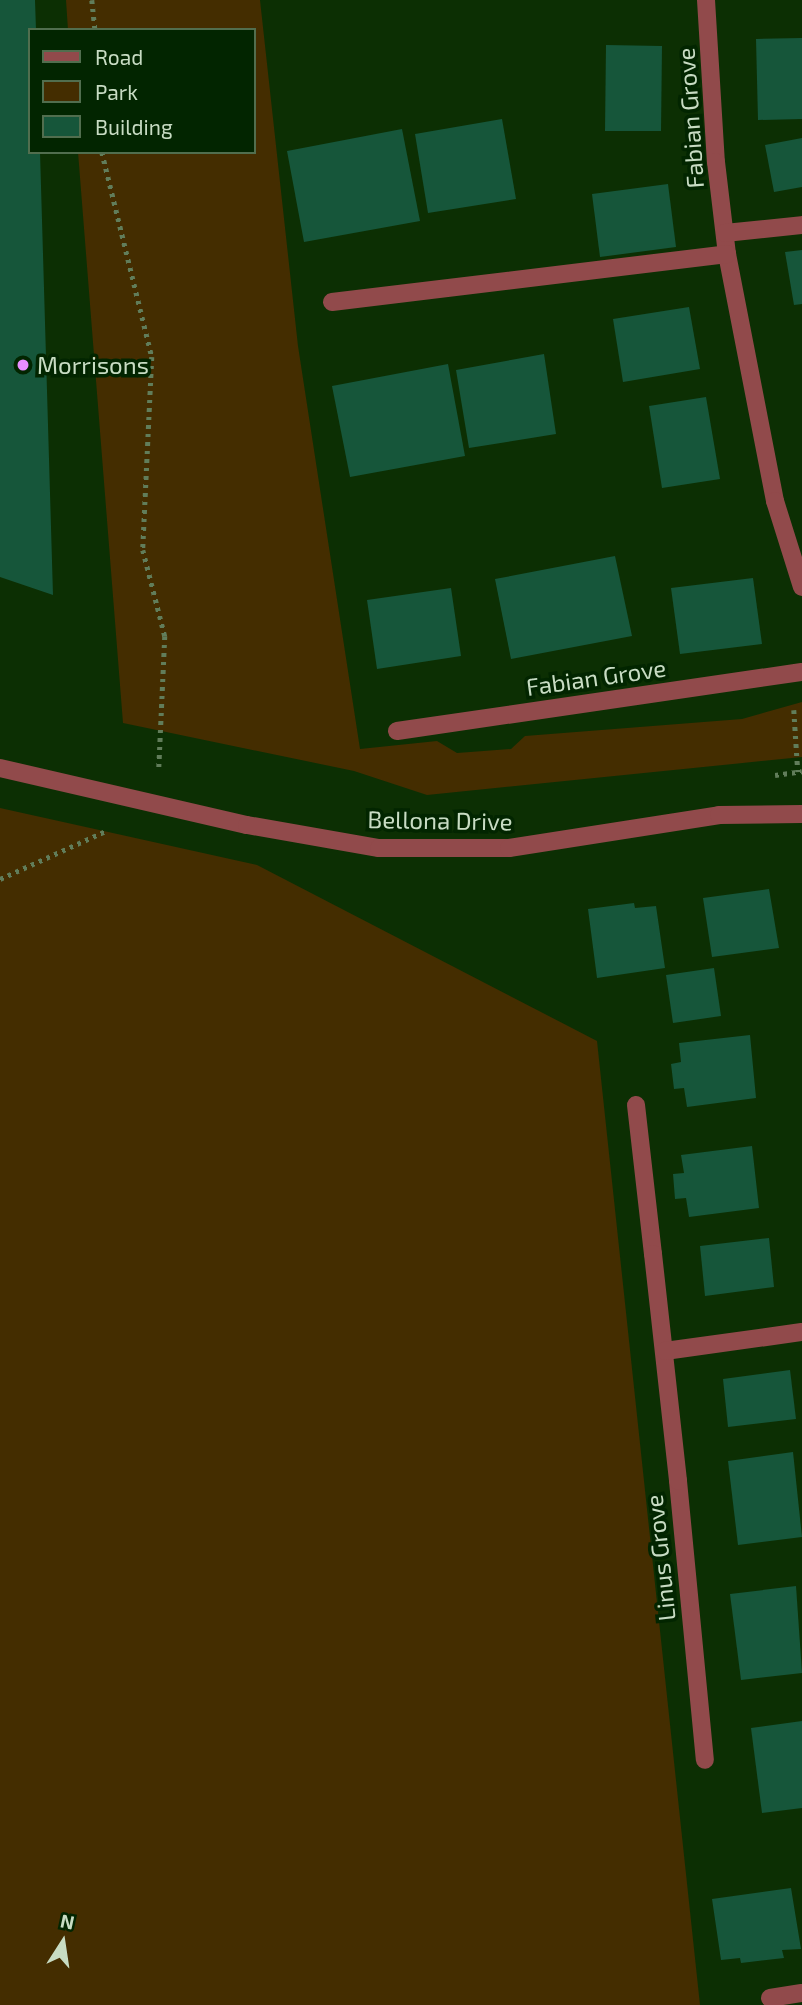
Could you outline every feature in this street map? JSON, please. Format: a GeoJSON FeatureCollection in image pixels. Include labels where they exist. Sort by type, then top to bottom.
{"type":"FeatureCollection","features":[{"type":"Feature","properties":{"kind":"street","name":"Fabian Grove"},"geometry":{"type":"LineString","coordinates":[[706,0],[727,254],[775,501],[802,587]]}},
{"type":"Feature","properties":{"kind":"street"},"geometry":{"type":"LineString","coordinates":[[725,233],[802,225]]}},
{"type":"Feature","properties":{"kind":"street"},"geometry":{"type":"LineString","coordinates":[[332,302],[727,254]]}},
{"type":"Feature","properties":{"kind":"street","name":"Fabian Grove"},"geometry":{"type":"LineString","coordinates":[[397,731],[797,673]]}},
{"type":"Feature","properties":{"kind":"street","name":"Bellona Drive"},"geometry":{"type":"LineString","coordinates":[[0,768],[155,805],[379,848],[509,848],[719,815],[802,814]]}},
{"type":"Feature","properties":{"kind":"street","name":"Linus Grove"},"geometry":{"type":"LineString","coordinates":[[636,1105],[665,1351],[705,1760]]}},
{"type":"Feature","properties":{"kind":"street"},"geometry":{"type":"LineString","coordinates":[[665,1351],[802,1332]]}},
{"type":"Feature","properties":{"kind":"street"},"geometry":{"type":"LineString","coordinates":[[770,1998],[802,1993]]}},
{"type":"Feature","properties":{"kind":"path"},"geometry":{"type":"LineString","coordinates":[[92,0],[95,28]]}},
{"type":"Feature","properties":{"kind":"path"},"geometry":{"type":"LineString","coordinates":[[102,154],[152,357],[143,550],[165,636],[164,726],[155,805]]}},
{"type":"Feature","properties":{"kind":"path"},"geometry":{"type":"LineString","coordinates":[[771,775],[800,771],[797,673]]}},
{"type":"Feature","properties":{"kind":"path"},"geometry":{"type":"LineString","coordinates":[[0,879],[114,827]]}},
{"type":"Feature","properties":{"kind":"green space"},"geometry":{"type":"Polygon","coordinates":[[[66,0],[260,0],[298,346],[360,749],[437,741],[457,753],[511,749],[525,736],[742,719],[802,702],[802,757],[427,795],[354,771],[123,723],[78,154],[256,154],[256,28],[68,28],[66,0]]]}},
{"type":"Feature","properties":{"kind":"green space"},"geometry":{"type":"Polygon","coordinates":[[[0,808],[257,865],[597,1041],[700,2005],[0,2005],[0,808]]]}},
{"type":"Feature","properties":{"kind":"building","name":"Morrisons"},"geometry":{"type":"Polygon","coordinates":[[[0,0],[35,0],[36,28],[28,28],[28,154],[40,154],[53,595],[0,577],[0,0]]]}},
{"type":"Feature","properties":{"kind":"building"},"geometry":{"type":"Polygon","coordinates":[[[802,38],[802,119],[758,120],[756,39],[802,38]]]}},
{"type":"Feature","properties":{"kind":"building"},"geometry":{"type":"Polygon","coordinates":[[[606,45],[662,46],[661,131],[605,131],[606,45]]]}},
{"type":"Feature","properties":{"kind":"building"},"geometry":{"type":"Polygon","coordinates":[[[502,119],[516,199],[428,213],[415,134],[502,119]]]}},
{"type":"Feature","properties":{"kind":"building"},"geometry":{"type":"Polygon","coordinates":[[[402,129],[420,221],[304,242],[287,151],[402,129]]]}},
{"type":"Feature","properties":{"kind":"building"},"geometry":{"type":"Polygon","coordinates":[[[802,138],[802,187],[774,192],[765,145],[802,138]]]}},
{"type":"Feature","properties":{"kind":"building"},"geometry":{"type":"Polygon","coordinates":[[[668,184],[676,247],[600,257],[592,194],[668,184]]]}},
{"type":"Feature","properties":{"kind":"building"},"geometry":{"type":"Polygon","coordinates":[[[802,250],[802,304],[794,305],[785,252],[802,250]]]}},
{"type":"Feature","properties":{"kind":"building"},"geometry":{"type":"Polygon","coordinates":[[[689,307],[700,369],[623,382],[613,319],[689,307]]]}},
{"type":"Feature","properties":{"kind":"building"},"geometry":{"type":"Polygon","coordinates":[[[544,354],[556,434],[469,448],[456,370],[544,354]]]}},
{"type":"Feature","properties":{"kind":"building"},"geometry":{"type":"Polygon","coordinates":[[[448,364],[465,456],[350,477],[332,386],[448,364]]]}},
{"type":"Feature","properties":{"kind":"building"},"geometry":{"type":"Polygon","coordinates":[[[706,397],[720,479],[662,488],[649,406],[706,397]]]}},
{"type":"Feature","properties":{"kind":"building"},"geometry":{"type":"Polygon","coordinates":[[[615,556],[632,636],[511,659],[495,579],[615,556]]]}},
{"type":"Feature","properties":{"kind":"building"},"geometry":{"type":"Polygon","coordinates":[[[753,578],[762,644],[680,654],[671,588],[753,578]]]}},
{"type":"Feature","properties":{"kind":"building"},"geometry":{"type":"Polygon","coordinates":[[[451,588],[461,656],[377,669],[367,600],[451,588]]]}},
{"type":"Feature","properties":{"kind":"building"},"geometry":{"type":"Polygon","coordinates":[[[769,889],[779,948],[712,957],[703,898],[769,889]]]}},
{"type":"Feature","properties":{"kind":"building"},"geometry":{"type":"Polygon","coordinates":[[[634,903],[635,908],[656,906],[665,968],[597,978],[588,909],[634,903]]]}},
{"type":"Feature","properties":{"kind":"building"},"geometry":{"type":"Polygon","coordinates":[[[714,968],[721,1016],[673,1023],[666,975],[714,968]]]}},
{"type":"Feature","properties":{"kind":"building"},"geometry":{"type":"Polygon","coordinates":[[[750,1035],[756,1098],[687,1107],[684,1088],[674,1089],[671,1064],[681,1062],[679,1043],[750,1035]]]}},
{"type":"Feature","properties":{"kind":"building"},"geometry":{"type":"Polygon","coordinates":[[[752,1146],[759,1208],[689,1217],[686,1198],[675,1199],[673,1174],[684,1173],[681,1155],[752,1146]]]}},
{"type":"Feature","properties":{"kind":"building"},"geometry":{"type":"Polygon","coordinates":[[[769,1238],[774,1287],[705,1296],[700,1246],[769,1238]]]}},
{"type":"Feature","properties":{"kind":"building"},"geometry":{"type":"Polygon","coordinates":[[[790,1370],[796,1419],[728,1427],[723,1379],[790,1370]]]}},
{"type":"Feature","properties":{"kind":"building"},"geometry":{"type":"Polygon","coordinates":[[[793,1452],[802,1537],[738,1545],[728,1461],[793,1452]]]}},
{"type":"Feature","properties":{"kind":"building"},"geometry":{"type":"Polygon","coordinates":[[[796,1586],[802,1673],[741,1680],[730,1594],[796,1586]]]}},
{"type":"Feature","properties":{"kind":"building"},"geometry":{"type":"Polygon","coordinates":[[[802,1721],[802,1808],[762,1813],[751,1728],[802,1721]]]}},
{"type":"Feature","properties":{"kind":"building"},"geometry":{"type":"Polygon","coordinates":[[[791,1888],[801,1949],[782,1950],[784,1958],[741,1963],[740,1958],[721,1960],[712,1899],[791,1888]]]}},
{"type":"Feature","properties":{"kind":"place","name":"Morrisons"},"geometry":{"type":"Point","coordinates":[23,365]}}]}
